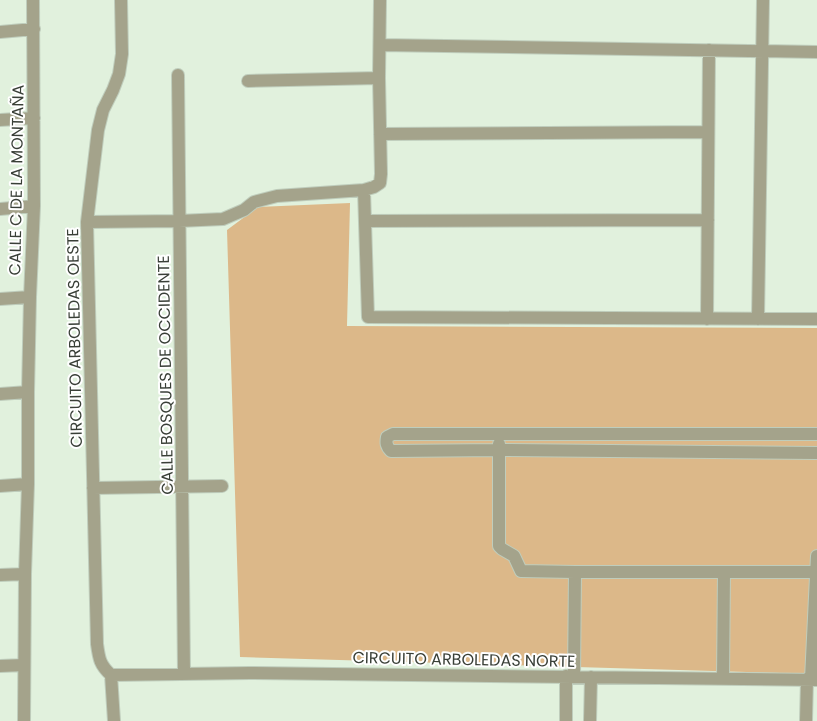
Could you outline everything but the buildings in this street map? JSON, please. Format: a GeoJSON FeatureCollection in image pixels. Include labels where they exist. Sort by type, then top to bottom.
{"type":"FeatureCollection","features":[{"type":"Feature","properties":{"kind":"street","name":"CALLE C DE LA MONTAÑA"},"geometry":{"type":"LineString","coordinates":[[24,721],[28,392],[34,206],[33,0]]}},
{"type":"Feature","properties":{"kind":"street","name":"CIRCUITO ARBOLEDAS OESTE"},"geometry":{"type":"LineString","coordinates":[[111,675],[103,668],[99,659],[97,644],[87,222],[98,130],[103,110],[119,74],[122,54],[121,0]]}},
{"type":"Feature","properties":{"kind":"street"},"geometry":{"type":"LineString","coordinates":[[87,222],[223,219],[244,210],[254,202],[277,196],[374,188],[380,183],[381,174],[380,0]]}},
{"type":"Feature","properties":{"kind":"street"},"geometry":{"type":"LineString","coordinates":[[758,319],[763,0]]}},
{"type":"Feature","properties":{"kind":"street"},"geometry":{"type":"LineString","coordinates":[[0,32],[34,29]]}},
{"type":"Feature","properties":{"kind":"street"},"geometry":{"type":"LineString","coordinates":[[380,45],[817,52]]}},
{"type":"Feature","properties":{"kind":"street"},"geometry":{"type":"LineString","coordinates":[[707,319],[709,50]]}},
{"type":"Feature","properties":{"kind":"street","name":"CALLE BOSQUES DE OCCIDENTE"},"geometry":{"type":"LineString","coordinates":[[178,75],[184,674]]}},
{"type":"Feature","properties":{"kind":"street"},"geometry":{"type":"LineString","coordinates":[[248,82],[379,78]]}},
{"type":"Feature","properties":{"kind":"street"},"geometry":{"type":"LineString","coordinates":[[0,120],[34,118]]}},
{"type":"Feature","properties":{"kind":"street"},"geometry":{"type":"LineString","coordinates":[[380,134],[708,132]]}},
{"type":"Feature","properties":{"kind":"street"},"geometry":{"type":"LineString","coordinates":[[364,190],[368,317],[817,319]]}},
{"type":"Feature","properties":{"kind":"street"},"geometry":{"type":"LineString","coordinates":[[0,209],[34,206]]}},
{"type":"Feature","properties":{"kind":"street"},"geometry":{"type":"LineString","coordinates":[[365,221],[708,220]]}},
{"type":"Feature","properties":{"kind":"street"},"geometry":{"type":"LineString","coordinates":[[0,300],[30,297]]}},
{"type":"Feature","properties":{"kind":"street"},"geometry":{"type":"LineString","coordinates":[[0,394],[28,392]]}},
{"type":"Feature","properties":{"kind":"street"},"geometry":{"type":"LineString","coordinates":[[817,434],[393,434],[387,436],[386,443],[391,451],[499,450],[817,453]]}},
{"type":"Feature","properties":{"kind":"street"},"geometry":{"type":"LineString","coordinates":[[499,434],[499,546],[514,556],[521,571],[817,572]]}},
{"type":"Feature","properties":{"kind":"street"},"geometry":{"type":"LineString","coordinates":[[0,486],[28,484]]}},
{"type":"Feature","properties":{"kind":"street"},"geometry":{"type":"LineString","coordinates":[[93,488],[222,486]]}},
{"type":"Feature","properties":{"kind":"street"},"geometry":{"type":"LineString","coordinates":[[806,721],[812,679],[817,556]]}},
{"type":"Feature","properties":{"kind":"street"},"geometry":{"type":"LineString","coordinates":[[566,721],[575,572]]}},
{"type":"Feature","properties":{"kind":"street"},"geometry":{"type":"LineString","coordinates":[[723,679],[724,572]]}},
{"type":"Feature","properties":{"kind":"street"},"geometry":{"type":"LineString","coordinates":[[0,576],[25,574]]}},
{"type":"Feature","properties":{"kind":"street"},"geometry":{"type":"LineString","coordinates":[[0,666],[24,665]]}},
{"type":"Feature","properties":{"kind":"street","name":"CIRCUITO ARBOLEDAS NORTE"},"geometry":{"type":"LineString","coordinates":[[111,675],[250,674],[812,679]]}},
{"type":"Feature","properties":{"kind":"street"},"geometry":{"type":"LineString","coordinates":[[111,675],[114,721]]}},
{"type":"Feature","properties":{"kind":"street"},"geometry":{"type":"LineString","coordinates":[[590,721],[591,677]]}},
{"type":"Feature","properties":{"kind":"shaded area"},"geometry":{"type":"Polygon","coordinates":[[[350,203],[347,326],[817,328],[817,674],[240,657],[227,230],[258,207],[350,203]]]}}]}
